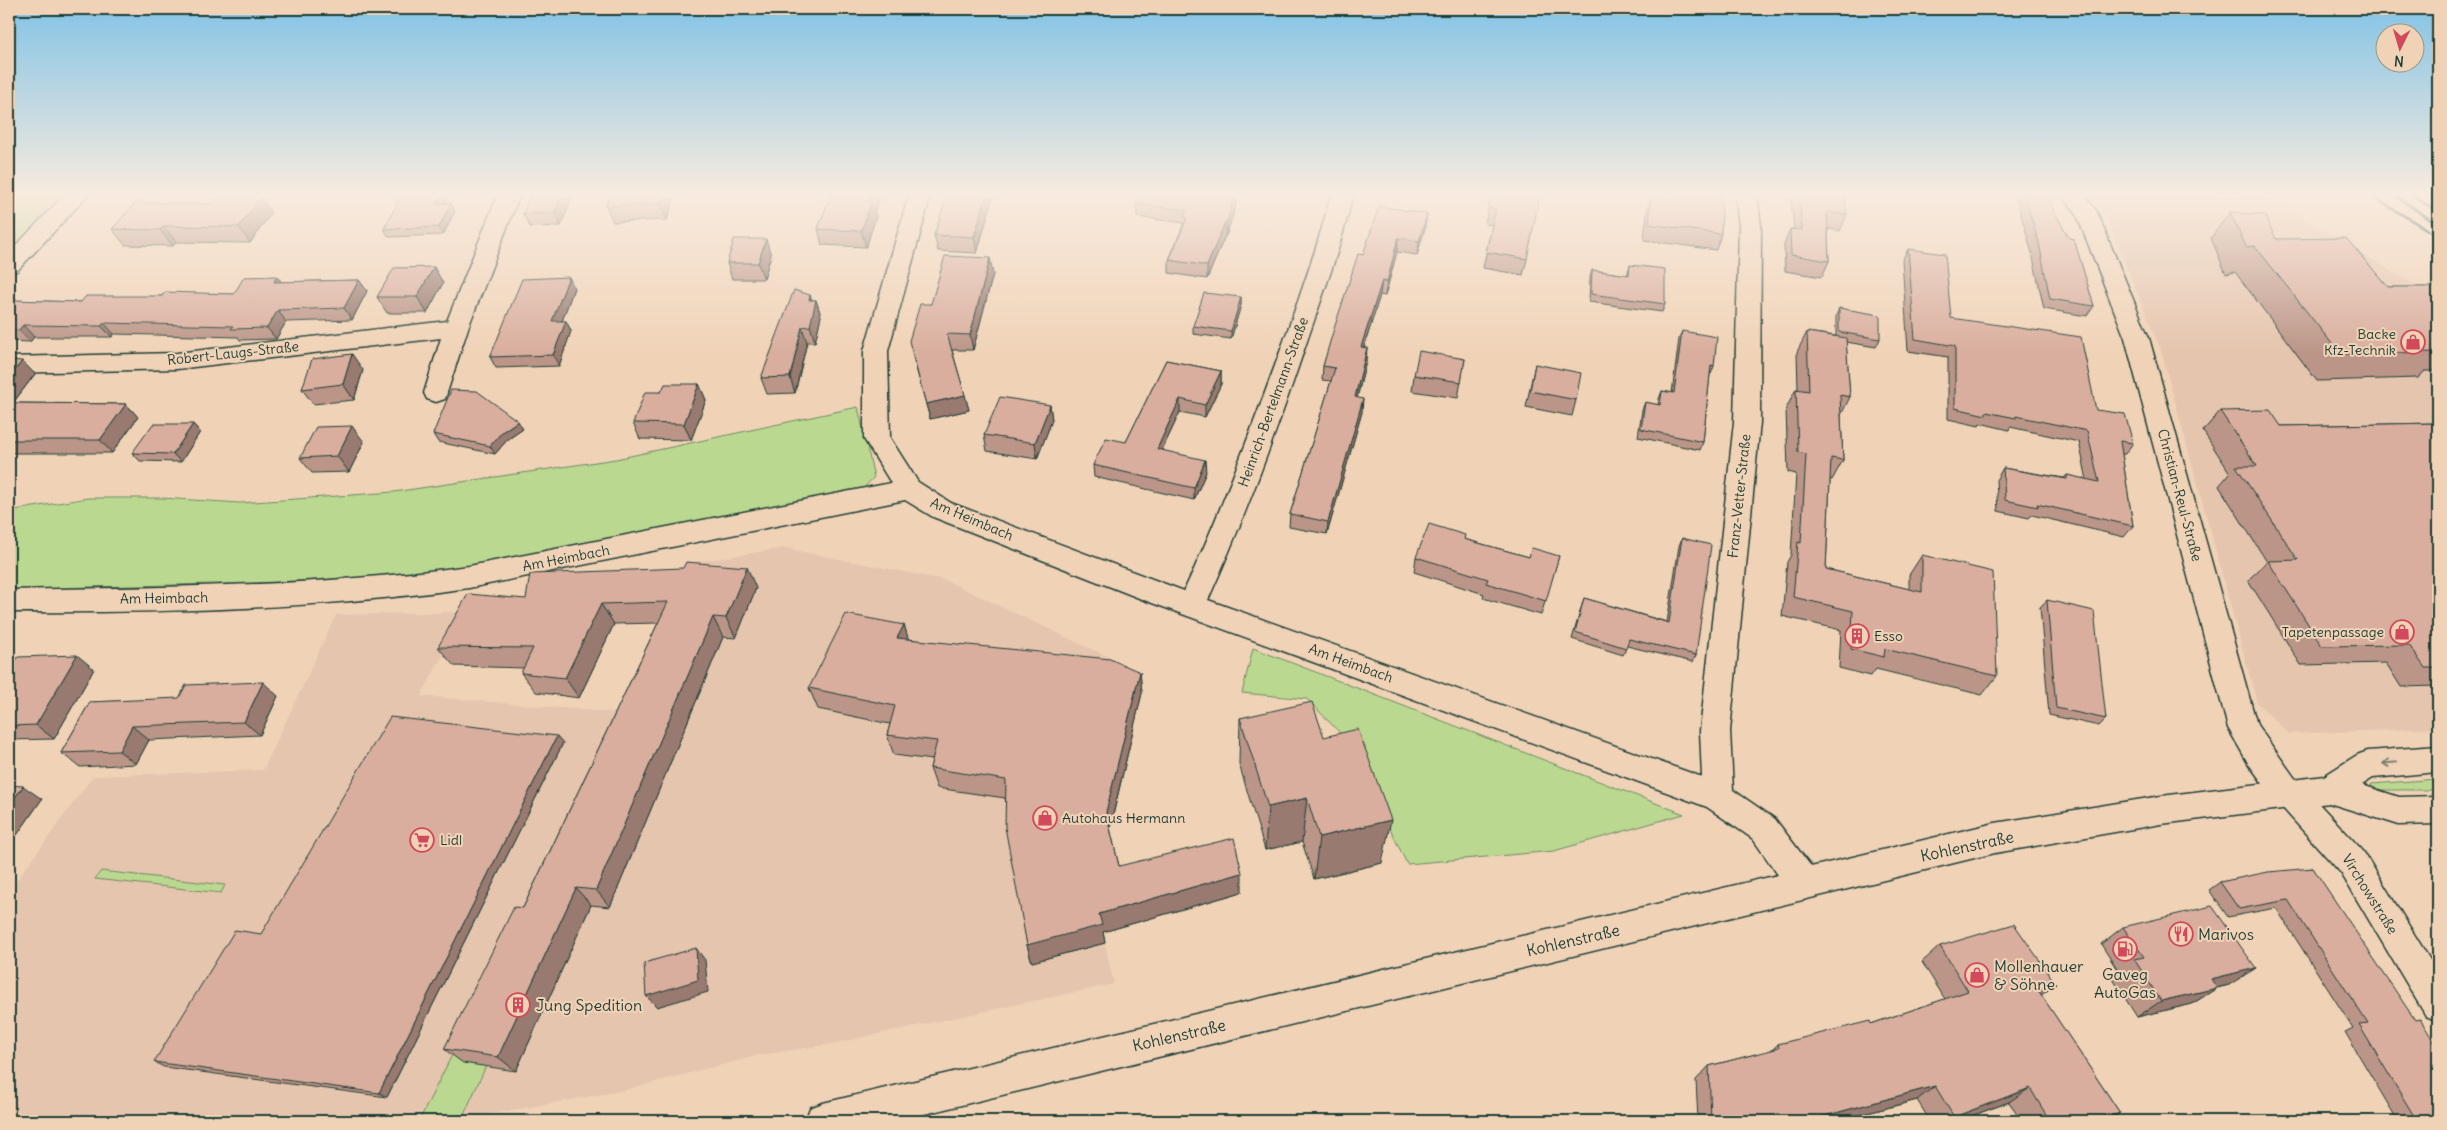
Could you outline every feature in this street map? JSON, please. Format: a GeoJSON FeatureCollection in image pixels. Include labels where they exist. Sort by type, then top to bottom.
{"type":"FeatureCollection","features":[{"type":"Feature","properties":{"kind":"street"},"geometry":{"type":"LineString","coordinates":[[9,266],[27,247]]}},
{"type":"Feature","properties":{"kind":"street"},"geometry":{"type":"LineString","coordinates":[[436,393],[456,328],[488,247]]}},
{"type":"Feature","properties":{"kind":"street"},"geometry":{"type":"LineString","coordinates":[[905,247],[876,351],[877,438],[909,489]]}},
{"type":"Feature","properties":{"kind":"street","name":"Heinrich-Bertelmann-Straße"},"geometry":{"type":"LineString","coordinates":[[1192,604],[1220,545],[1270,414],[1328,247]]}},
{"type":"Feature","properties":{"kind":"street","name":"Franz-Vetter-Straße"},"geometry":{"type":"LineString","coordinates":[[1718,797],[1714,731],[1747,422],[1750,247]]}},
{"type":"Feature","properties":{"kind":"street","name":"Christian-Reul-Straße"},"geometry":{"type":"LineString","coordinates":[[2100,247],[2137,338],[2243,728],[2252,744],[2289,794]]}},
{"type":"Feature","properties":{"kind":"street","name":"Robert-Laugs-Straße"},"geometry":{"type":"LineString","coordinates":[[9,365],[177,361],[456,328]]}},
{"type":"Feature","properties":{"kind":"street","name":"Am Heimbach"},"geometry":{"type":"LineString","coordinates":[[9,601],[330,594],[415,586],[488,574],[909,489],[942,510],[1718,797],[1764,830],[1804,884]]}},
{"type":"Feature","properties":{"kind":"street","name":"Kohlenstraße"},"geometry":{"type":"LineString","coordinates":[[823,1121],[1995,838],[2161,810],[2328,789],[2368,765],[2438,758]]}},
{"type":"Feature","properties":{"kind":"street","name":"Kohlenstraße"},"geometry":{"type":"LineString","coordinates":[[2328,789],[2400,812],[2438,810]]}},
{"type":"Feature","properties":{"kind":"street","name":"Virchowstraße"},"geometry":{"type":"LineString","coordinates":[[2289,794],[2335,840],[2352,862],[2438,1004]]}},
{"type":"Feature","properties":{"kind":"shaded area"},"geometry":{"type":"Polygon","coordinates":[[[2118,247],[2351,247],[2438,299],[2438,728],[2289,734],[2257,703],[2161,350],[2118,247]]]}},
{"type":"Feature","properties":{"kind":"shaded area"},"geometry":{"type":"Polygon","coordinates":[[[784,548],[945,580],[1119,662],[1112,680],[1102,932],[1114,984],[831,1044],[756,1056],[621,1091],[462,1119],[437,1121],[100,1121],[9,1111],[9,891],[93,776],[263,770],[336,615],[466,612],[421,696],[621,713],[695,562],[784,548]]]}},
{"type":"Feature","properties":{"kind":"green space"},"geometry":{"type":"Polygon","coordinates":[[[9,247],[15,247],[9,253],[9,247]]]}},
{"type":"Feature","properties":{"kind":"green space"},"geometry":{"type":"Polygon","coordinates":[[[858,407],[874,477],[860,492],[526,557],[380,580],[9,589],[9,511],[88,498],[161,498],[240,503],[394,492],[616,459],[858,407]]]}},
{"type":"Feature","properties":{"kind":"green space"},"geometry":{"type":"Polygon","coordinates":[[[1253,648],[1684,814],[1554,851],[1407,864],[1348,741],[1307,699],[1242,693],[1253,648]]]}},
{"type":"Feature","properties":{"kind":"green space"},"geometry":{"type":"Polygon","coordinates":[[[2438,779],[2438,790],[2373,790],[2371,784],[2438,779]]]}},
{"type":"Feature","properties":{"kind":"green space"},"geometry":{"type":"Polygon","coordinates":[[[101,871],[225,885],[221,893],[95,879],[101,871]]]}},
{"type":"Feature","properties":{"kind":"green space"},"geometry":{"type":"Polygon","coordinates":[[[507,945],[486,1066],[462,1119],[419,1121],[507,945]]]}},
{"type":"Feature","properties":{"kind":"building"},"geometry":{"type":"Polygon","coordinates":[[[732,247],[763,247],[758,263],[727,263],[732,247]]]}},
{"type":"Feature","properties":{"kind":"building"},"geometry":{"type":"Polygon","coordinates":[[[1175,247],[1215,247],[1207,266],[1169,260],[1175,247]]]}},
{"type":"Feature","properties":{"kind":"building"},"geometry":{"type":"Polygon","coordinates":[[[1366,247],[1396,247],[1387,282],[1382,281],[1361,347],[1367,348],[1355,397],[1363,399],[1328,522],[1290,514],[1335,368],[1323,366],[1358,254],[1363,255],[1366,247]]]}},
{"type":"Feature","properties":{"kind":"building"},"geometry":{"type":"Polygon","coordinates":[[[1487,247],[1529,247],[1527,259],[1486,252],[1487,247]]]}},
{"type":"Feature","properties":{"kind":"building"},"geometry":{"type":"Polygon","coordinates":[[[1791,247],[1828,247],[1829,261],[1791,255],[1791,247]]]}},
{"type":"Feature","properties":{"kind":"building"},"geometry":{"type":"Polygon","coordinates":[[[2040,247],[2076,247],[2094,306],[2050,299],[2040,247]]]}},
{"type":"Feature","properties":{"kind":"building"},"geometry":{"type":"Polygon","coordinates":[[[2256,247],[2353,247],[2388,287],[2438,287],[2438,352],[2340,354],[2256,247]]]}},
{"type":"Feature","properties":{"kind":"building"},"geometry":{"type":"Polygon","coordinates":[[[1908,249],[1945,254],[1951,318],[2081,337],[2096,410],[2125,414],[2133,443],[2120,441],[2133,526],[2037,504],[2038,507],[2005,500],[2003,468],[2067,479],[2067,475],[2099,482],[2087,431],[2016,416],[2016,418],[1986,412],[1986,415],[1955,408],[1955,346],[1915,339],[1908,249]]]}},
{"type":"Feature","properties":{"kind":"building"},"geometry":{"type":"Polygon","coordinates":[[[945,256],[990,258],[970,335],[947,334],[965,395],[926,404],[909,341],[920,304],[931,304],[945,256]]]}},
{"type":"Feature","properties":{"kind":"building"},"geometry":{"type":"Polygon","coordinates":[[[1630,265],[1665,269],[1665,304],[1591,294],[1592,270],[1629,275],[1630,265]]]}},
{"type":"Feature","properties":{"kind":"building"},"geometry":{"type":"Polygon","coordinates":[[[434,267],[417,297],[377,297],[394,268],[434,267]]]}},
{"type":"Feature","properties":{"kind":"building"},"geometry":{"type":"Polygon","coordinates":[[[277,276],[274,282],[359,280],[344,308],[278,310],[267,328],[231,329],[233,326],[104,323],[101,326],[23,325],[19,330],[9,330],[9,300],[81,302],[86,296],[162,296],[165,292],[234,294],[244,277],[277,276]]]}},
{"type":"Feature","properties":{"kind":"building"},"geometry":{"type":"Polygon","coordinates":[[[569,277],[552,321],[566,321],[553,355],[490,357],[522,279],[569,277]]]}},
{"type":"Feature","properties":{"kind":"building"},"geometry":{"type":"Polygon","coordinates":[[[794,290],[810,295],[809,300],[816,300],[810,326],[802,327],[790,377],[761,378],[794,290]]]}},
{"type":"Feature","properties":{"kind":"building"},"geometry":{"type":"Polygon","coordinates":[[[1204,293],[1241,297],[1231,331],[1193,326],[1204,293]]]}},
{"type":"Feature","properties":{"kind":"building"},"geometry":{"type":"Polygon","coordinates":[[[1839,308],[1880,315],[1880,339],[1839,332],[1839,308]]]}},
{"type":"Feature","properties":{"kind":"building"},"geometry":{"type":"Polygon","coordinates":[[[1682,331],[1717,337],[1714,366],[1711,365],[1703,442],[1641,429],[1645,402],[1660,405],[1662,391],[1674,393],[1682,331]]]}},
{"type":"Feature","properties":{"kind":"building"},"geometry":{"type":"Polygon","coordinates":[[[1807,332],[1846,338],[1850,397],[1840,395],[1843,460],[1831,458],[1826,569],[1922,592],[1922,555],[1993,572],[1997,676],[1885,649],[1884,657],[1851,649],[1853,611],[1793,597],[1798,542],[1801,543],[1806,454],[1798,452],[1796,389],[1809,391],[1807,332]]]}},
{"type":"Feature","properties":{"kind":"building"},"geometry":{"type":"Polygon","coordinates":[[[1419,351],[1465,359],[1461,382],[1414,375],[1419,351]]]}},
{"type":"Feature","properties":{"kind":"building"},"geometry":{"type":"Polygon","coordinates":[[[352,354],[343,384],[302,389],[312,359],[352,354]]]}},
{"type":"Feature","properties":{"kind":"building"},"geometry":{"type":"Polygon","coordinates":[[[9,360],[22,361],[9,378],[9,360]]]}},
{"type":"Feature","properties":{"kind":"building"},"geometry":{"type":"Polygon","coordinates":[[[1166,360],[1221,371],[1205,405],[1180,399],[1157,449],[1205,460],[1194,488],[1093,465],[1106,438],[1126,442],[1166,360]]]}},
{"type":"Feature","properties":{"kind":"building"},"geometry":{"type":"Polygon","coordinates":[[[1535,364],[1581,373],[1576,400],[1530,391],[1535,364]]]}},
{"type":"Feature","properties":{"kind":"building"},"geometry":{"type":"Polygon","coordinates":[[[665,384],[699,384],[684,424],[633,423],[645,392],[661,392],[665,384]]]}},
{"type":"Feature","properties":{"kind":"building"},"geometry":{"type":"Polygon","coordinates":[[[451,390],[477,391],[518,421],[502,432],[490,446],[433,434],[451,390]]]}},
{"type":"Feature","properties":{"kind":"building"},"geometry":{"type":"Polygon","coordinates":[[[1000,397],[1050,405],[1035,443],[984,435],[1000,397]]]}},
{"type":"Feature","properties":{"kind":"building"},"geometry":{"type":"Polygon","coordinates":[[[9,403],[126,404],[100,440],[9,440],[9,403]]]}},
{"type":"Feature","properties":{"kind":"building"},"geometry":{"type":"Polygon","coordinates":[[[2270,410],[2281,426],[2438,423],[2438,668],[2425,668],[2409,645],[2322,646],[2268,561],[2298,560],[2236,466],[2257,466],[2220,411],[2270,410]]]}},
{"type":"Feature","properties":{"kind":"building"},"geometry":{"type":"Polygon","coordinates":[[[153,424],[193,424],[173,454],[132,453],[153,424]]]}},
{"type":"Feature","properties":{"kind":"building"},"geometry":{"type":"Polygon","coordinates":[[[352,426],[337,456],[300,458],[316,427],[352,426]]]}},
{"type":"Feature","properties":{"kind":"building"},"geometry":{"type":"Polygon","coordinates":[[[1429,524],[1465,535],[1464,539],[1529,557],[1532,548],[1559,556],[1546,601],[1486,583],[1488,579],[1416,557],[1429,524]]]}},
{"type":"Feature","properties":{"kind":"building"},"geometry":{"type":"Polygon","coordinates":[[[1682,538],[1711,545],[1696,655],[1629,639],[1626,648],[1575,632],[1584,598],[1669,623],[1682,538]]]}},
{"type":"Feature","properties":{"kind":"building"},"geometry":{"type":"Polygon","coordinates":[[[686,562],[747,567],[726,618],[713,617],[596,890],[576,888],[498,1057],[444,1049],[514,907],[523,908],[668,602],[601,604],[565,678],[521,673],[533,648],[438,647],[468,594],[526,599],[530,574],[683,568],[686,562]]]}},
{"type":"Feature","properties":{"kind":"building"},"geometry":{"type":"Polygon","coordinates":[[[2047,600],[2094,611],[2106,719],[2056,708],[2047,600]]]}},
{"type":"Feature","properties":{"kind":"building"},"geometry":{"type":"Polygon","coordinates":[[[846,614],[904,625],[897,638],[1110,659],[1140,672],[1106,812],[1119,866],[1234,838],[1242,873],[1099,914],[1102,925],[1027,945],[1005,827],[1006,780],[930,768],[937,741],[887,735],[895,706],[809,688],[846,614]]]}},
{"type":"Feature","properties":{"kind":"building"},"geometry":{"type":"Polygon","coordinates":[[[77,655],[36,725],[9,726],[9,665],[13,665],[18,657],[77,655]]]}},
{"type":"Feature","properties":{"kind":"building"},"geometry":{"type":"Polygon","coordinates":[[[263,682],[244,722],[132,726],[119,751],[61,753],[90,702],[179,698],[186,685],[263,682]]]}},
{"type":"Feature","properties":{"kind":"building"},"geometry":{"type":"Polygon","coordinates":[[[1312,702],[1324,737],[1358,729],[1391,820],[1319,837],[1307,798],[1268,807],[1240,718],[1312,702]]]}},
{"type":"Feature","properties":{"kind":"building","name":"Lidl"},"geometry":{"type":"Polygon","coordinates":[[[390,717],[557,736],[379,1093],[154,1062],[235,930],[261,934],[390,717]]]}},
{"type":"Feature","properties":{"kind":"building"},"geometry":{"type":"Polygon","coordinates":[[[9,785],[23,786],[9,806],[9,785]]]}},
{"type":"Feature","properties":{"kind":"building"},"geometry":{"type":"Polygon","coordinates":[[[2313,868],[2415,1020],[2420,1019],[2438,1048],[2438,1121],[2417,1121],[2359,1025],[2368,1024],[2288,900],[2239,909],[2220,882],[2268,872],[2313,868]]]}},
{"type":"Feature","properties":{"kind":"building"},"geometry":{"type":"Polygon","coordinates":[[[2212,906],[2256,968],[2211,979],[2217,988],[2161,1001],[2134,959],[2144,957],[2123,927],[2212,906]]]}},
{"type":"Feature","properties":{"kind":"building"},"geometry":{"type":"Polygon","coordinates":[[[2014,924],[2056,984],[2038,990],[2120,1113],[2096,1121],[2050,1121],[2030,1088],[1954,1117],[1935,1086],[1806,1121],[1711,1121],[1709,1066],[1779,1048],[1778,1044],[1870,1021],[1871,1024],[1968,991],[1940,946],[2014,924]]]}},
{"type":"Feature","properties":{"kind":"building"},"geometry":{"type":"Polygon","coordinates":[[[696,948],[698,980],[646,996],[644,963],[696,948]]]}},
{"type":"Feature","properties":{"kind":"place","name":"Backe Kfz-Technik"},"geometry":{"type":"Point","coordinates":[2413,342]}},
{"type":"Feature","properties":{"kind":"place","name":"Tapetenpassage"},"geometry":{"type":"Point","coordinates":[2402,632]}},
{"type":"Feature","properties":{"kind":"place","name":"Esso"},"geometry":{"type":"Point","coordinates":[1857,636]}},
{"type":"Feature","properties":{"kind":"place","name":"Autohaus Hermann"},"geometry":{"type":"Point","coordinates":[1045,818]}},
{"type":"Feature","properties":{"kind":"place","name":"Lidl"},"geometry":{"type":"Point","coordinates":[422,840]}},
{"type":"Feature","properties":{"kind":"place","name":"Marivos"},"geometry":{"type":"Point","coordinates":[2181,934]}},
{"type":"Feature","properties":{"kind":"place","name":"Gaveg AutoGas"},"geometry":{"type":"Point","coordinates":[2125,949]}},
{"type":"Feature","properties":{"kind":"place","name":"Mollenhauer & Söhne"},"geometry":{"type":"Point","coordinates":[1977,975]}},
{"type":"Feature","properties":{"kind":"place","name":"Jung Spedition"},"geometry":{"type":"Point","coordinates":[518,1005]}}]}
